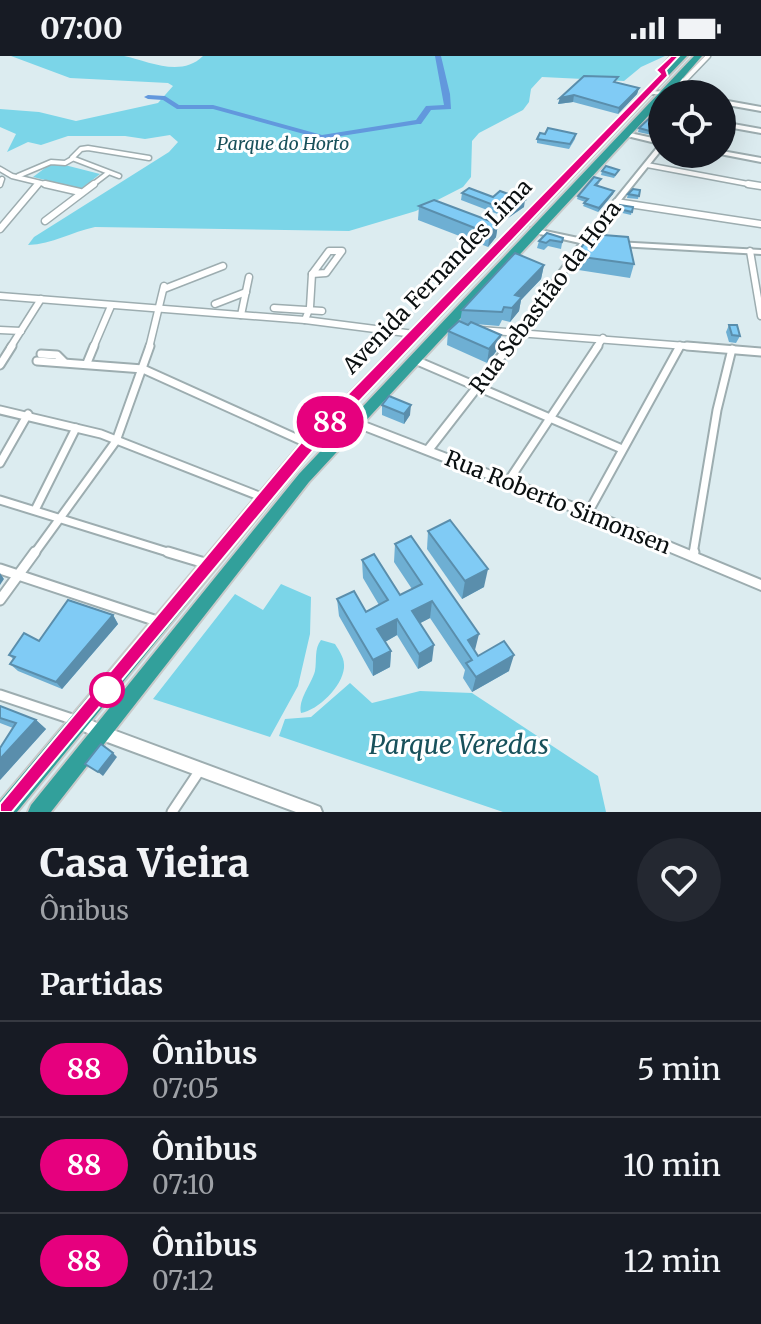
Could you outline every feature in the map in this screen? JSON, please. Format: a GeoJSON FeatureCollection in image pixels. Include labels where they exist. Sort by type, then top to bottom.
{"type":"FeatureCollection","features":[{"type":"Feature","properties":{"kind":"highway","name":"Avenida Fernandes Lima"},"geometry":{"type":"LineString","coordinates":[[676,78],[683,56]]}},
{"type":"Feature","properties":{"kind":"highway","name":"Avenida Fernandes Lima"},"geometry":{"type":"LineString","coordinates":[[4,812],[309,444],[647,93],[676,78],[698,60]]}},
{"type":"Feature","properties":{"kind":"highway","name":"Avenida Fernandes Lima"},"geometry":{"type":"LineString","coordinates":[[38,812],[213,590],[354,422],[647,111]]}},
{"type":"Feature","properties":{"kind":"street","name":"Avenida Fernandes Lima"},"geometry":{"type":"LineString","coordinates":[[674,56],[661,70],[676,78]]}},
{"type":"Feature","properties":{"kind":"street","name":"Avenida Fernandes Lima"},"geometry":{"type":"LineString","coordinates":[[698,60],[708,56]]}},
{"type":"Feature","properties":{"kind":"street"},"geometry":{"type":"LineString","coordinates":[[736,105],[761,109]]}},
{"type":"Feature","properties":{"kind":"street"},"geometry":{"type":"LineString","coordinates":[[736,127],[761,131]]}},
{"type":"Feature","properties":{"kind":"street"},"geometry":{"type":"LineString","coordinates":[[625,134],[648,140]]}},
{"type":"Feature","properties":{"kind":"street"},"geometry":{"type":"LineString","coordinates":[[1,181],[51,162],[65,163],[80,150],[88,148],[149,158]]}},
{"type":"Feature","properties":{"kind":"street"},"geometry":{"type":"LineString","coordinates":[[736,156],[761,160]]}},
{"type":"Feature","properties":{"kind":"street"},"geometry":{"type":"LineString","coordinates":[[72,159],[119,176]]}},
{"type":"Feature","properties":{"kind":"street"},"geometry":{"type":"LineString","coordinates":[[647,165],[761,186]]}},
{"type":"Feature","properties":{"kind":"street","name":"Rua Sebastião da Hora"},"geometry":{"type":"LineString","coordinates":[[428,450],[647,165]]}},
{"type":"Feature","properties":{"kind":"street"},"geometry":{"type":"LineString","coordinates":[[0,169],[13,176],[80,192]]}},
{"type":"Feature","properties":{"kind":"street"},"geometry":{"type":"LineString","coordinates":[[45,221],[108,173]]}},
{"type":"Feature","properties":{"kind":"street"},"geometry":{"type":"LineString","coordinates":[[0,229],[39,183]]}},
{"type":"Feature","properties":{"kind":"street"},"geometry":{"type":"LineString","coordinates":[[616,202],[761,224]]}},
{"type":"Feature","properties":{"kind":"street"},"geometry":{"type":"LineString","coordinates":[[534,230],[588,242]]}},
{"type":"Feature","properties":{"kind":"street"},"geometry":{"type":"LineString","coordinates":[[605,244],[761,252]]}},
{"type":"Feature","properties":{"kind":"street"},"geometry":{"type":"LineString","coordinates":[[305,320],[309,310],[312,274],[329,251],[338,249],[342,254],[326,273],[312,274]]}},
{"type":"Feature","properties":{"kind":"street"},"geometry":{"type":"LineString","coordinates":[[750,251],[761,316]]}},
{"type":"Feature","properties":{"kind":"street"},"geometry":{"type":"LineString","coordinates":[[0,600],[116,441],[143,369],[164,288],[223,266]]}},
{"type":"Feature","properties":{"kind":"street"},"geometry":{"type":"LineString","coordinates":[[241,315],[249,277]]}},
{"type":"Feature","properties":{"kind":"street"},"geometry":{"type":"LineString","coordinates":[[215,304],[246,292]]}},
{"type":"Feature","properties":{"kind":"street"},"geometry":{"type":"LineString","coordinates":[[0,296],[305,320],[414,334]]}},
{"type":"Feature","properties":{"kind":"street"},"geometry":{"type":"LineString","coordinates":[[0,365],[41,299]]}},
{"type":"Feature","properties":{"kind":"street"},"geometry":{"type":"LineString","coordinates":[[87,363],[111,306]]}},
{"type":"Feature","properties":{"kind":"street"},"geometry":{"type":"LineString","coordinates":[[274,308],[322,311]]}},
{"type":"Feature","properties":{"kind":"street"},"geometry":{"type":"LineString","coordinates":[[442,327],[457,328]]}},
{"type":"Feature","properties":{"kind":"street"},"geometry":{"type":"LineString","coordinates":[[473,329],[761,352]]}},
{"type":"Feature","properties":{"kind":"street"},"geometry":{"type":"LineString","coordinates":[[0,330],[21,331]]}},
{"type":"Feature","properties":{"kind":"street"},"geometry":{"type":"LineString","coordinates":[[507,483],[603,338]]}},
{"type":"Feature","properties":{"kind":"street"},"geometry":{"type":"LineString","coordinates":[[588,513],[680,346]]}},
{"type":"Feature","properties":{"kind":"street"},"geometry":{"type":"LineString","coordinates":[[693,556],[717,410],[732,349]]}},
{"type":"Feature","properties":{"kind":"street"},"geometry":{"type":"LineString","coordinates":[[39,358],[143,369],[309,444]]}},
{"type":"Feature","properties":{"kind":"street"},"geometry":{"type":"LineString","coordinates":[[413,359],[622,449]]}},
{"type":"Feature","properties":{"kind":"street"},"geometry":{"type":"LineString","coordinates":[[0,410],[28,414],[116,441],[264,498]]}},
{"type":"Feature","properties":{"kind":"street"},"geometry":{"type":"LineString","coordinates":[[0,463],[28,414]]}},
{"type":"Feature","properties":{"kind":"street","name":"Rua Roberto Simonsen"},"geometry":{"type":"LineString","coordinates":[[354,422],[588,513],[761,585]]}},
{"type":"Feature","properties":{"kind":"street"},"geometry":{"type":"LineString","coordinates":[[35,510],[76,428]]}},
{"type":"Feature","properties":{"kind":"street"},"geometry":{"type":"LineString","coordinates":[[0,500],[210,565]]}},
{"type":"Feature","properties":{"kind":"street"},"geometry":{"type":"LineString","coordinates":[[0,569],[162,623]]}},
{"type":"Feature","properties":{"kind":"street"},"geometry":{"type":"LineString","coordinates":[[0,695],[80,722],[282,807],[315,812]]}},
{"type":"Feature","properties":{"kind":"street"},"geometry":{"type":"LineString","coordinates":[[172,812],[200,770]]}},
{"type":"Feature","properties":{"kind":"green space","name":"Parque do Horto"},"geometry":{"type":"Polygon","coordinates":[[[11,56],[124,56],[175,67],[194,63],[203,56],[665,56],[641,67],[624,81],[542,77],[531,89],[529,102],[523,110],[479,133],[472,141],[471,177],[463,187],[416,211],[349,231],[95,227],[28,245],[34,237],[169,152],[178,142],[170,135],[145,139],[68,136],[41,145],[28,142],[7,152],[16,134],[0,127],[0,109],[39,112],[76,121],[158,103],[173,86],[168,83],[70,78],[11,56]]]}},
{"type":"Feature","properties":{"kind":"green space"},"geometry":{"type":"Polygon","coordinates":[[[53,162],[100,174],[81,189],[33,177],[53,162]]]}},
{"type":"Feature","properties":{"kind":"green space"},"geometry":{"type":"Polygon","coordinates":[[[281,584],[311,597],[310,634],[298,686],[270,737],[153,699],[235,594],[263,610],[281,584]]]}},
{"type":"Feature","properties":{"kind":"green space"},"geometry":{"type":"Polygon","coordinates":[[[321,640],[335,644],[344,668],[339,683],[328,696],[301,713],[301,702],[315,671],[321,640]]]}},
{"type":"Feature","properties":{"kind":"green space","name":"Parque Veredas"},"geometry":{"type":"Polygon","coordinates":[[[350,683],[372,703],[420,691],[472,693],[598,776],[606,812],[503,812],[279,736],[285,719],[311,717],[350,683]]]}},
{"type":"Feature","properties":{"kind":"building"},"geometry":{"type":"Polygon","coordinates":[[[584,76],[618,77],[614,82],[639,88],[619,108],[574,95],[560,98],[584,76]]]}},
{"type":"Feature","properties":{"kind":"building"},"geometry":{"type":"Polygon","coordinates":[[[648,120],[648,131],[639,128],[648,120]]]}},
{"type":"Feature","properties":{"kind":"building"},"geometry":{"type":"Polygon","coordinates":[[[548,128],[576,134],[570,144],[537,139],[548,128]]]}},
{"type":"Feature","properties":{"kind":"building"},"geometry":{"type":"Polygon","coordinates":[[[606,166],[619,170],[615,175],[602,171],[606,166]]]}},
{"type":"Feature","properties":{"kind":"building"},"geometry":{"type":"Polygon","coordinates":[[[594,177],[601,179],[595,185],[614,191],[599,208],[584,203],[588,199],[578,196],[594,177]]]}},
{"type":"Feature","properties":{"kind":"building"},"geometry":{"type":"Polygon","coordinates":[[[469,188],[493,197],[500,191],[525,200],[509,211],[462,193],[469,188]]]}},
{"type":"Feature","properties":{"kind":"building"},"geometry":{"type":"Polygon","coordinates":[[[633,189],[640,190],[639,196],[628,194],[633,189]]]}},
{"type":"Feature","properties":{"kind":"building"},"geometry":{"type":"Polygon","coordinates":[[[434,200],[498,224],[490,234],[419,206],[434,200]]]}},
{"type":"Feature","properties":{"kind":"building"},"geometry":{"type":"Polygon","coordinates":[[[620,205],[633,207],[632,212],[619,209],[620,205]]]}},
{"type":"Feature","properties":{"kind":"building"},"geometry":{"type":"Polygon","coordinates":[[[547,233],[563,238],[562,242],[539,241],[547,233]]]}},
{"type":"Feature","properties":{"kind":"building"},"geometry":{"type":"Polygon","coordinates":[[[591,234],[628,237],[634,264],[575,256],[591,234]]]}},
{"type":"Feature","properties":{"kind":"building"},"geometry":{"type":"Polygon","coordinates":[[[515,253],[544,265],[515,295],[522,297],[512,308],[504,307],[502,312],[462,310],[515,253]]]}},
{"type":"Feature","properties":{"kind":"building"},"geometry":{"type":"Polygon","coordinates":[[[459,321],[468,325],[471,322],[501,335],[489,349],[448,331],[459,321]]]}},
{"type":"Feature","properties":{"kind":"building"},"geometry":{"type":"Polygon","coordinates":[[[729,325],[737,325],[740,336],[732,335],[729,325]]]}},
{"type":"Feature","properties":{"kind":"building"},"geometry":{"type":"Polygon","coordinates":[[[389,396],[411,405],[404,414],[382,405],[389,396]]]}},
{"type":"Feature","properties":{"kind":"building"},"geometry":{"type":"Polygon","coordinates":[[[450,520],[488,569],[465,581],[428,531],[450,520]]]}},
{"type":"Feature","properties":{"kind":"building"},"geometry":{"type":"Polygon","coordinates":[[[411,536],[479,634],[468,640],[478,656],[504,641],[514,655],[476,677],[466,663],[472,660],[432,601],[412,611],[434,645],[419,654],[397,619],[377,629],[391,651],[373,660],[337,599],[354,591],[366,612],[388,600],[362,560],[374,554],[400,595],[422,584],[395,544],[411,536]]]}},
{"type":"Feature","properties":{"kind":"building"},"geometry":{"type":"Polygon","coordinates":[[[68,600],[113,615],[56,682],[10,664],[15,657],[9,655],[24,633],[39,641],[68,600]]]}},
{"type":"Feature","properties":{"kind":"building"},"geometry":{"type":"Polygon","coordinates":[[[0,706],[36,720],[0,759],[0,748],[16,723],[0,718],[0,706]]]}},
{"type":"Feature","properties":{"kind":"building"},"geometry":{"type":"Polygon","coordinates":[[[101,744],[113,753],[98,772],[85,764],[101,744]]]}},
{"type":"Feature","properties":{"kind":"waterway"},"geometry":{"type":"LineString","coordinates":[[148,97],[165,98],[177,107],[213,107],[322,137],[418,122],[429,108],[448,107],[438,56]]}},
{"type":"Feature","properties":{"kind":"bus line","name":"88"},"geometry":{"type":"LineString","coordinates":[[4,812],[309,444],[665,74],[661,70],[674,56]]}}]}
